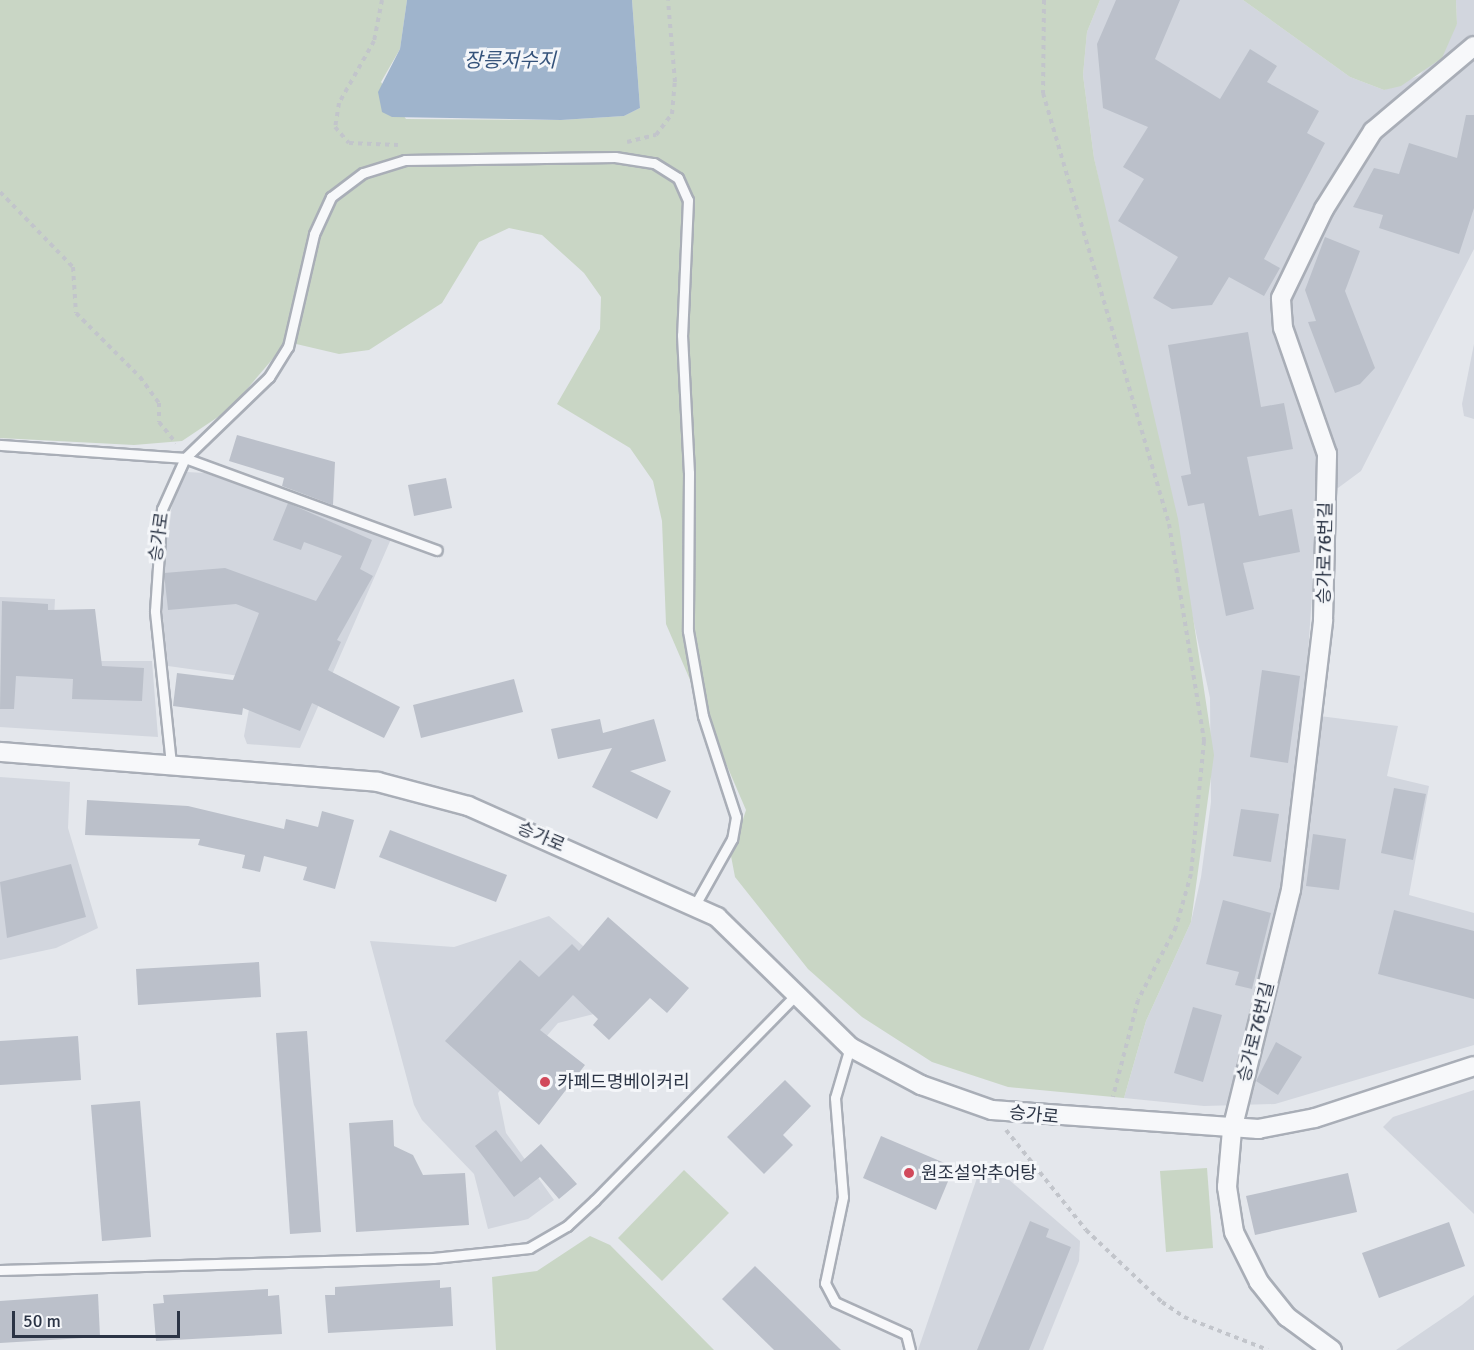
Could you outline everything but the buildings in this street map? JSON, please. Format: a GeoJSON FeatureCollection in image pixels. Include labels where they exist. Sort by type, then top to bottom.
{"type":"FeatureCollection","features":[{"type":"Feature","properties":{"kind":"street","name":"승가로76번길"},"geometry":{"type":"LineString","coordinates":[[1232,1130],[1291,890],[1323,620],[1327,453],[1283,328],[1281,298],[1324,209],[1372,131],[1474,46]]}},
{"type":"Feature","properties":{"kind":"street","name":"승가로"},"geometry":{"type":"LineString","coordinates":[[0,752],[378,782],[432,794],[695,906],[740,936],[795,995],[850,1047],[921,1085],[992,1110],[1232,1130],[1315,1118],[1474,1066]]}},
{"type":"Feature","properties":{"kind":"street"},"geometry":{"type":"LineString","coordinates":[[1232,1130],[1229,1211],[1241,1253],[1287,1317],[1332,1350]]}},
{"type":"Feature","properties":{"kind":"lane"},"geometry":{"type":"LineString","coordinates":[[185,458],[283,358],[314,234],[331,197],[345,183],[382,165],[457,158],[615,157],[667,168],[685,188],[689,216],[682,324],[690,482],[688,631],[703,716],[735,817],[732,839],[695,906]]}},
{"type":"Feature","properties":{"kind":"lane"},"geometry":{"type":"LineString","coordinates":[[0,445],[185,458],[437,550]]}},
{"type":"Feature","properties":{"kind":"lane","name":"승가로"},"geometry":{"type":"LineString","coordinates":[[171,764],[154,569],[162,509],[185,458]]}},
{"type":"Feature","properties":{"kind":"lane"},"geometry":{"type":"LineString","coordinates":[[0,1270],[444,1257],[529,1248],[567,1226],[630,1167],[795,995]]}},
{"type":"Feature","properties":{"kind":"lane"},"geometry":{"type":"LineString","coordinates":[[850,1047],[834,1098],[843,1197],[825,1283],[835,1302],[906,1334],[910,1350]]}},
{"type":"Feature","properties":{"kind":"path"},"geometry":{"type":"LineString","coordinates":[[382,0],[374,41],[339,103],[335,127],[349,143],[402,145]]}},
{"type":"Feature","properties":{"kind":"path"},"geometry":{"type":"LineString","coordinates":[[620,143],[656,135],[672,114],[675,82],[668,0]]}},
{"type":"Feature","properties":{"kind":"path"},"geometry":{"type":"LineString","coordinates":[[1044,0],[1043,93],[1169,524],[1204,741],[1191,874],[1176,927],[1138,1000],[1113,1098]]}},
{"type":"Feature","properties":{"kind":"path"},"geometry":{"type":"LineString","coordinates":[[0,192],[72,267],[76,314],[140,377],[159,403],[159,422],[185,458]]}},
{"type":"Feature","properties":{"kind":"path"},"geometry":{"type":"LineString","coordinates":[[992,1110],[1086,1230],[1155,1296],[1184,1317],[1268,1350]]}},
{"type":"Feature","properties":{"kind":"shaded area"},"geometry":{"type":"Polygon","coordinates":[[[1100,0],[1243,0],[1350,77],[1384,90],[1420,75],[1457,24],[1456,0],[1474,0],[1474,249],[1361,471],[1338,488],[1319,489],[1304,714],[1398,726],[1387,776],[1429,786],[1409,895],[1474,913],[1474,1045],[1275,1104],[1204,1106],[1124,1098],[1146,1021],[1191,922],[1201,877],[1211,802],[1210,698],[1094,158],[1083,75],[1087,32],[1100,0]]]}},
{"type":"Feature","properties":{"kind":"shaded area"},"geometry":{"type":"Polygon","coordinates":[[[1474,344],[1474,419],[1464,416],[1462,404],[1474,344]]]}},
{"type":"Feature","properties":{"kind":"shaded area"},"geometry":{"type":"Polygon","coordinates":[[[187,472],[205,473],[391,539],[300,748],[247,744],[244,736],[253,688],[247,677],[168,666],[161,599],[163,543],[174,498],[187,472]]]}},
{"type":"Feature","properties":{"kind":"shaded area"},"geometry":{"type":"Polygon","coordinates":[[[0,597],[55,599],[52,657],[57,661],[152,661],[158,737],[0,727],[0,597]]]}},
{"type":"Feature","properties":{"kind":"shaded area"},"geometry":{"type":"Polygon","coordinates":[[[0,777],[70,782],[68,828],[98,928],[56,948],[0,960],[0,777]]]}},
{"type":"Feature","properties":{"kind":"shaded area"},"geometry":{"type":"Polygon","coordinates":[[[549,916],[625,983],[598,1013],[558,1023],[498,1093],[506,1133],[554,1200],[528,1219],[488,1229],[474,1174],[422,1120],[414,1105],[370,941],[454,947],[549,916]]]}},
{"type":"Feature","properties":{"kind":"shaded area"},"geometry":{"type":"Polygon","coordinates":[[[1474,1090],[1474,1214],[1383,1127],[1393,1117],[1474,1090]]]}},
{"type":"Feature","properties":{"kind":"shaded area"},"geometry":{"type":"Polygon","coordinates":[[[993,1166],[1080,1241],[1079,1261],[1043,1350],[918,1350],[978,1175],[993,1166]]]}},
{"type":"Feature","properties":{"kind":"shaded area"},"geometry":{"type":"Polygon","coordinates":[[[1474,1295],[1474,1350],[1396,1350],[1462,1305],[1474,1295]]]}},
{"type":"Feature","properties":{"kind":"green space"},"geometry":{"type":"Polygon","coordinates":[[[0,0],[407,0],[400,49],[381,82],[406,119],[561,120],[624,116],[640,108],[632,0],[1100,0],[1087,32],[1083,75],[1094,158],[1178,519],[1214,755],[1191,922],[1146,1021],[1124,1098],[1008,1087],[932,1062],[862,1017],[808,969],[735,877],[731,856],[746,810],[666,624],[662,521],[653,481],[630,448],[557,404],[600,329],[601,297],[584,273],[542,235],[509,228],[479,242],[442,303],[369,350],[339,354],[292,343],[282,348],[230,409],[182,441],[134,445],[0,438],[0,0]]]}},
{"type":"Feature","properties":{"kind":"green space"},"geometry":{"type":"Polygon","coordinates":[[[1243,0],[1456,0],[1457,24],[1442,58],[1401,86],[1384,90],[1350,77],[1243,0]]]}},
{"type":"Feature","properties":{"kind":"green space"},"geometry":{"type":"Polygon","coordinates":[[[1207,1168],[1213,1248],[1166,1252],[1160,1171],[1207,1168]]]}},
{"type":"Feature","properties":{"kind":"green space"},"geometry":{"type":"Polygon","coordinates":[[[684,1170],[729,1213],[662,1281],[618,1238],[684,1170]]]}},
{"type":"Feature","properties":{"kind":"green space"},"geometry":{"type":"Polygon","coordinates":[[[590,1236],[610,1245],[714,1350],[496,1350],[492,1277],[537,1271],[590,1236]]]}},
{"type":"Feature","properties":{"kind":"water","name":"장릉저수지"},"geometry":{"type":"Polygon","coordinates":[[[407,0],[632,0],[640,108],[624,116],[561,120],[392,117],[382,112],[378,92],[400,49],[407,0]]]}},
{"type":"Feature","properties":{"kind":"place","name":"카페드명베이커리"},"geometry":{"type":"Point","coordinates":[545,1082]}},
{"type":"Feature","properties":{"kind":"place","name":"원조설악추어탕"},"geometry":{"type":"Point","coordinates":[909,1173]}}]}
